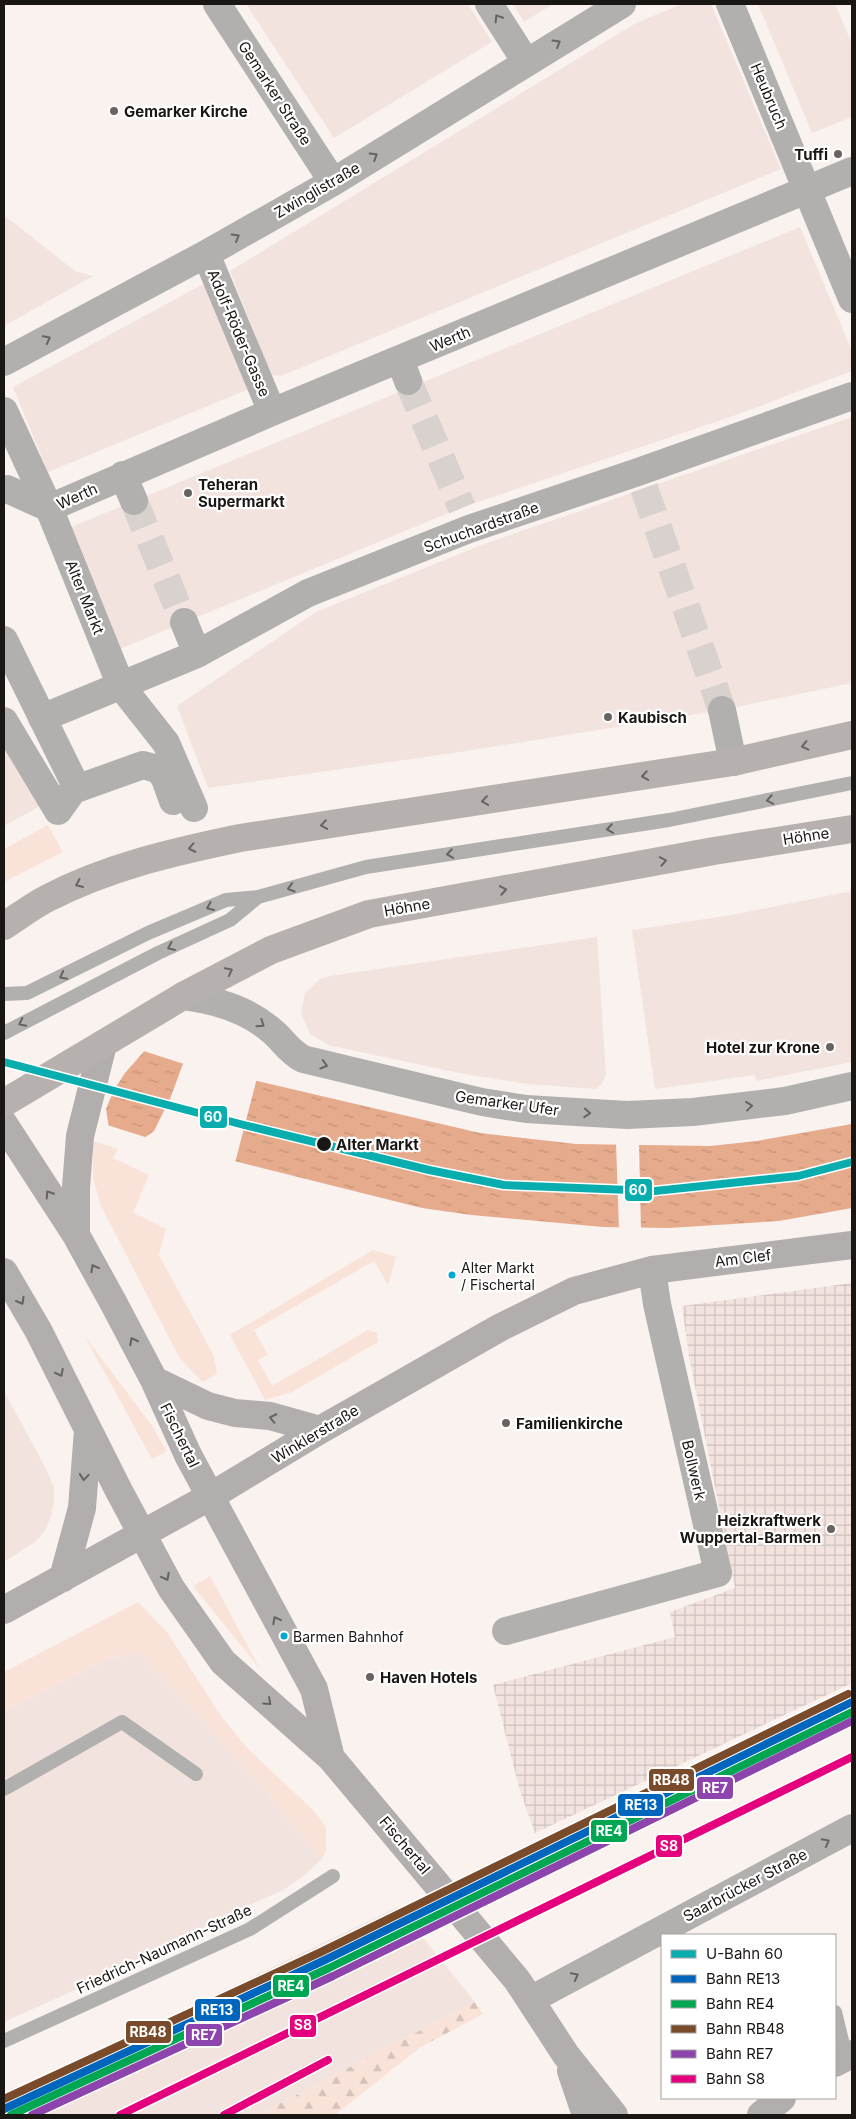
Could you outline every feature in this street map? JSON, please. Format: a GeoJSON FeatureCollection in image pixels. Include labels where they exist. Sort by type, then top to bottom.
{"type":"FeatureCollection","features":[{"type":"Feature","properties":{"kind":"main road"},"geometry":{"type":"LineString","coordinates":[[4,910],[45,899],[112,869],[181,850],[240,838],[733,762],[852,735]]}},
{"type":"Feature","properties":{"kind":"main road","name":"Höhne"},"geometry":{"type":"LineString","coordinates":[[4,1103],[183,996],[271,950],[369,914],[714,851],[852,829]]}},
{"type":"Feature","properties":{"kind":"main road"},"geometry":{"type":"LineString","coordinates":[[4,926],[45,899]]}},
{"type":"Feature","properties":{"kind":"main road"},"geometry":{"type":"LineString","coordinates":[[76,1235],[76,1187],[80,1136],[103,1044]]}},
{"type":"Feature","properties":{"kind":"main road","name":"Fischertal"},"geometry":{"type":"LineString","coordinates":[[4,1124],[76,1235],[154,1380],[211,1496],[314,1689],[331,1758]]}},
{"type":"Feature","properties":{"kind":"main road","name":"Am Clef"},"geometry":{"type":"LineString","coordinates":[[643,1271],[852,1245]]}},
{"type":"Feature","properties":{"kind":"main road","name":"Winklerstraße"},"geometry":{"type":"LineString","coordinates":[[4,1610],[211,1496],[320,1430],[500,1327],[574,1291],[643,1271]]}},
{"type":"Feature","properties":{"kind":"main road","name":"Fischertal"},"geometry":{"type":"LineString","coordinates":[[4,1272],[38,1330],[172,1588],[223,1662],[331,1758],[440,1886],[524,1990],[566,2055],[614,2115]]}},
{"type":"Feature","properties":{"kind":"main road"},"geometry":{"type":"LineString","coordinates":[[154,1380],[208,1406],[235,1413],[270,1416],[320,1430]]}},
{"type":"Feature","properties":{"kind":"main road"},"geometry":{"type":"LineString","coordinates":[[64,1578],[82,1508],[88,1428]]}},
{"type":"Feature","properties":{"kind":"main road","name":"Fischertal"},"geometry":{"type":"LineString","coordinates":[[566,2055],[586,2115]]}},
{"type":"Feature","properties":{"kind":"main road"},"geometry":{"type":"LineString","coordinates":[[761,2115],[781,2099]]}},
{"type":"Feature","properties":{"kind":"street","name":"Gemarker Straße"},"geometry":{"type":"LineString","coordinates":[[217,4],[333,182]]}},
{"type":"Feature","properties":{"kind":"street"},"geometry":{"type":"LineString","coordinates":[[489,4],[526,62]]}},
{"type":"Feature","properties":{"kind":"street","name":"Zwinglistraße"},"geometry":{"type":"LineString","coordinates":[[4,362],[206,254],[333,182],[622,4]]}},
{"type":"Feature","properties":{"kind":"street","name":"Heubruch"},"geometry":{"type":"LineString","coordinates":[[730,4],[852,299]]}},
{"type":"Feature","properties":{"kind":"street","name":"Werth"},"geometry":{"type":"LineString","coordinates":[[48,508],[272,412],[404,370],[852,171]]}},
{"type":"Feature","properties":{"kind":"street","name":"Adolf-Röder-Gasse"},"geometry":{"type":"LineString","coordinates":[[206,254],[272,412]]}},
{"type":"Feature","properties":{"kind":"street","name":"Schuchardstraße"},"geometry":{"type":"LineString","coordinates":[[121,686],[197,654],[308,593],[465,518],[641,480],[852,396]]}},
{"type":"Feature","properties":{"kind":"street","name":"Alter Markt"},"geometry":{"type":"LineString","coordinates":[[4,411],[48,508],[121,686],[166,743],[182,809],[164,776],[157,769],[151,766],[137,766],[88,775],[72,790],[58,811],[4,722]]}},
{"type":"Feature","properties":{"kind":"street"},"geometry":{"type":"LineString","coordinates":[[123,475],[134,501]]}},
{"type":"Feature","properties":{"kind":"street"},"geometry":{"type":"LineString","coordinates":[[4,490],[7,489],[48,508]]}},
{"type":"Feature","properties":{"kind":"street"},"geometry":{"type":"LineString","coordinates":[[184,622],[197,654]]}},
{"type":"Feature","properties":{"kind":"street"},"geometry":{"type":"LineString","coordinates":[[4,640],[42,718],[88,775]]}},
{"type":"Feature","properties":{"kind":"street"},"geometry":{"type":"LineString","coordinates":[[42,718],[121,686]]}},
{"type":"Feature","properties":{"kind":"street"},"geometry":{"type":"LineString","coordinates":[[722,710],[733,762]]}},
{"type":"Feature","properties":{"kind":"street","name":"Gemarker Ufer"},"geometry":{"type":"LineString","coordinates":[[183,996],[211,1000],[257,1020],[272,1032],[290,1052],[303,1059],[482,1102],[526,1108],[626,1115],[693,1112],[785,1101],[852,1086]]}},
{"type":"Feature","properties":{"kind":"street","name":"Bollwerk"},"geometry":{"type":"LineString","coordinates":[[506,1632],[718,1573],[657,1304],[643,1271]]}},
{"type":"Feature","properties":{"kind":"street","name":"Saarbrücker Straße"},"geometry":{"type":"LineString","coordinates":[[524,1990],[852,1828]]}},
{"type":"Feature","properties":{"kind":"lane"},"geometry":{"type":"LineString","coordinates":[[4,994],[27,993],[148,932],[226,900],[258,897],[366,867],[669,820],[852,783]]}},
{"type":"Feature","properties":{"kind":"lane"},"geometry":{"type":"LineString","coordinates":[[4,1033],[158,953],[230,920],[258,897]]}},
{"type":"Feature","properties":{"kind":"lane"},"geometry":{"type":"LineString","coordinates":[[4,1789],[122,1722],[196,1774]]}},
{"type":"Feature","properties":{"kind":"lane","name":"Friedrich-Naumann-Straße"},"geometry":{"type":"LineString","coordinates":[[4,2042],[250,1929],[333,1876]]}},
{"type":"Feature","properties":{"kind":"lane"},"geometry":{"type":"LineString","coordinates":[[836,2017],[844,2058]]}},
{"type":"Feature","properties":{"kind":"shaded area"},"geometry":{"type":"Polygon","coordinates":[[[246,4],[468,4],[492,42],[334,138],[246,4]]]}},
{"type":"Feature","properties":{"kind":"shaded area"},"geometry":{"type":"Polygon","coordinates":[[[513,4],[553,4],[524,22],[513,4]]]}},
{"type":"Feature","properties":{"kind":"shaded area"},"geometry":{"type":"Polygon","coordinates":[[[682,4],[711,4],[781,169],[281,376],[271,375],[230,271],[636,23],[682,4]]]}},
{"type":"Feature","properties":{"kind":"shaded area"},"geometry":{"type":"Polygon","coordinates":[[[758,4],[835,4],[852,44],[852,117],[812,133],[758,4]]]}},
{"type":"Feature","properties":{"kind":"shaded area"},"geometry":{"type":"Polygon","coordinates":[[[4,215],[75,271],[93,276],[4,326],[4,215]]]}},
{"type":"Feature","properties":{"kind":"shaded area"},"geometry":{"type":"Polygon","coordinates":[[[800,227],[852,351],[852,371],[736,415],[463,507],[120,649],[71,527],[800,227]]]}},
{"type":"Feature","properties":{"kind":"shaded area"},"geometry":{"type":"Polygon","coordinates":[[[207,282],[249,389],[48,472],[13,387],[207,282]]]}},
{"type":"Feature","properties":{"kind":"shaded area"},"geometry":{"type":"Polygon","coordinates":[[[852,417],[852,683],[722,710],[467,751],[208,788],[177,706],[316,612],[484,544],[852,417]]]}},
{"type":"Feature","properties":{"kind":"shaded area"},"geometry":{"type":"Polygon","coordinates":[[[4,720],[49,801],[4,826],[4,720]]]}},
{"type":"Feature","properties":{"kind":"shaded area"},"geometry":{"type":"Polygon","coordinates":[[[852,891],[852,1062],[756,1081],[755,1075],[655,1089],[632,930],[732,915],[852,891]]]}},
{"type":"Feature","properties":{"kind":"shaded area"},"geometry":{"type":"Polygon","coordinates":[[[597,937],[606,1075],[601,1085],[596,1089],[527,1084],[459,1073],[328,1045],[310,1034],[301,1013],[305,993],[320,979],[330,976],[597,937]]]}},
{"type":"Feature","properties":{"kind":"shaded area"},"geometry":{"type":"Polygon","coordinates":[[[852,1283],[852,1683],[535,1833],[520,1791],[493,1685],[675,1637],[670,1612],[735,1588],[689,1356],[682,1306],[852,1283]]]}},
{"type":"Feature","properties":{"kind":"shaded area"},"geometry":{"type":"Polygon","coordinates":[[[4,1391],[45,1467],[54,1487],[54,1499],[51,1517],[44,1532],[35,1542],[4,1562],[4,1391]]]}},
{"type":"Feature","properties":{"kind":"shaded area"},"geometry":{"type":"Polygon","coordinates":[[[141,1653],[249,1771],[322,1859],[301,1878],[283,1890],[232,1913],[117,1971],[4,2022],[4,1711],[109,1658],[141,1653]]]}},
{"type":"Feature","properties":{"kind":"shaded area"},"geometry":{"type":"Polygon","coordinates":[[[398,1907],[475,2002],[258,2115],[4,2115],[4,2096],[398,1907]]]}},
{"type":"Feature","properties":{"kind":"green space"},"geometry":{"type":"Polygon","coordinates":[[[48,825],[63,852],[4,882],[4,849],[48,825]]]}},
{"type":"Feature","properties":{"kind":"green space"},"geometry":{"type":"Polygon","coordinates":[[[93,1141],[118,1149],[113,1158],[149,1175],[133,1213],[166,1229],[159,1255],[214,1356],[217,1374],[202,1382],[179,1357],[100,1204],[93,1177],[93,1141]]]}},
{"type":"Feature","properties":{"kind":"green space"},"geometry":{"type":"Polygon","coordinates":[[[373,1250],[396,1257],[388,1285],[374,1261],[254,1330],[268,1355],[258,1360],[272,1386],[368,1330],[377,1333],[378,1342],[292,1392],[265,1400],[230,1335],[373,1250]]]}},
{"type":"Feature","properties":{"kind":"green space"},"geometry":{"type":"Polygon","coordinates":[[[84,1335],[152,1426],[167,1451],[152,1459],[84,1335]]]}},
{"type":"Feature","properties":{"kind":"green space"},"geometry":{"type":"Polygon","coordinates":[[[210,1576],[260,1669],[193,1586],[210,1576]]]}},
{"type":"Feature","properties":{"kind":"green space"},"geometry":{"type":"Polygon","coordinates":[[[138,1602],[167,1632],[221,1716],[248,1749],[314,1811],[326,1827],[326,1850],[322,1859],[249,1771],[141,1653],[109,1658],[4,1711],[4,1672],[138,1602]]]}},
{"type":"Feature","properties":{"kind":"green space"},"geometry":{"type":"Polygon","coordinates":[[[475,2002],[483,2014],[421,2047],[335,2115],[258,2115],[475,2002]]]}},
{"type":"Feature","properties":{"kind":"water"},"geometry":{"type":"Polygon","coordinates":[[[125,1045],[184,1064],[480,1133],[576,1144],[710,1146],[757,1141],[852,1124],[852,1208],[779,1221],[669,1228],[603,1227],[471,1215],[422,1208],[145,1137],[60,1110],[125,1045]]]}},
{"type":"Feature","properties":{"kind":"pier"},"geometry":{"type":"Polygon","coordinates":[[[4,1007],[146,1049],[125,1073],[114,1090],[106,1109],[109,1128],[4,1097],[4,1007]]]}},
{"type":"Feature","properties":{"kind":"pier"},"geometry":{"type":"Polygon","coordinates":[[[184,1061],[257,1078],[235,1163],[143,1139],[154,1131],[170,1099],[184,1061]]]}},
{"type":"Feature","properties":{"kind":"pier"},"geometry":{"type":"Polygon","coordinates":[[[616,1143],[639,1143],[641,1230],[619,1230],[616,1143]]]}},
{"type":"Feature","properties":{"kind":"tunnel"},"geometry":{"type":"LineString","coordinates":[[408,381],[462,508]]}},
{"type":"Feature","properties":{"kind":"tunnel"},"geometry":{"type":"LineString","coordinates":[[644,488],[722,710]]}},
{"type":"Feature","properties":{"kind":"tunnel"},"geometry":{"type":"LineString","coordinates":[[134,501],[184,622]]}},
{"type":"Feature","properties":{"kind":"metro line","name":"60"},"geometry":{"type":"LineString","coordinates":[[4,1062],[244,1125],[429,1170],[504,1185],[655,1191],[798,1176],[852,1162]]}},
{"type":"Feature","properties":{"kind":"rail line","name":"RB48"},"geometry":{"type":"LineString","coordinates":[[4,2099],[321,1952],[848,1694]]}},
{"type":"Feature","properties":{"kind":"rail line","name":"RE13"},"geometry":{"type":"LineString","coordinates":[[4,2109],[325,1960],[852,1702]]}},
{"type":"Feature","properties":{"kind":"rail line","name":"RE4"},"geometry":{"type":"LineString","coordinates":[[11,2115],[329,1968],[852,1712]]}},
{"type":"Feature","properties":{"kind":"rail line","name":"RE7"},"geometry":{"type":"LineString","coordinates":[[32,2115],[333,1976],[852,1721]]}},
{"type":"Feature","properties":{"kind":"rail line","name":"S8"},"geometry":{"type":"LineString","coordinates":[[120,2115],[852,1757]]}},
{"type":"Feature","properties":{"kind":"rail line","name":"S8"},"geometry":{"type":"LineString","coordinates":[[224,2115],[328,2060]]}},
{"type":"Feature","properties":{"kind":"place","name":"Gemarker Kirche"},"geometry":{"type":"Point","coordinates":[114,111]}},
{"type":"Feature","properties":{"kind":"place","name":"Tuffi"},"geometry":{"type":"Point","coordinates":[838,154]}},
{"type":"Feature","properties":{"kind":"place","name":"Teheran Supermarkt"},"geometry":{"type":"Point","coordinates":[188,493]}},
{"type":"Feature","properties":{"kind":"place","name":"Kaubisch"},"geometry":{"type":"Point","coordinates":[608,717]}},
{"type":"Feature","properties":{"kind":"place","name":"Hotel zur Krone"},"geometry":{"type":"Point","coordinates":[830,1047]}},
{"type":"Feature","properties":{"kind":"place","name":"Alter Markt"},"geometry":{"type":"Point","coordinates":[324,1144]}},
{"type":"Feature","properties":{"kind":"place","name":"Alter Markt / Fischertal"},"geometry":{"type":"Point","coordinates":[452,1275]}},
{"type":"Feature","properties":{"kind":"place","name":"Familienkirche"},"geometry":{"type":"Point","coordinates":[506,1423]}},
{"type":"Feature","properties":{"kind":"place","name":"Heizkraftwerk Wuppertal-Barmen"},"geometry":{"type":"Point","coordinates":[831,1529]}},
{"type":"Feature","properties":{"kind":"place","name":"Barmen Bahnhof"},"geometry":{"type":"Point","coordinates":[284,1636]}},
{"type":"Feature","properties":{"kind":"place","name":"Haven Hotels"},"geometry":{"type":"Point","coordinates":[370,1677]}}]}
